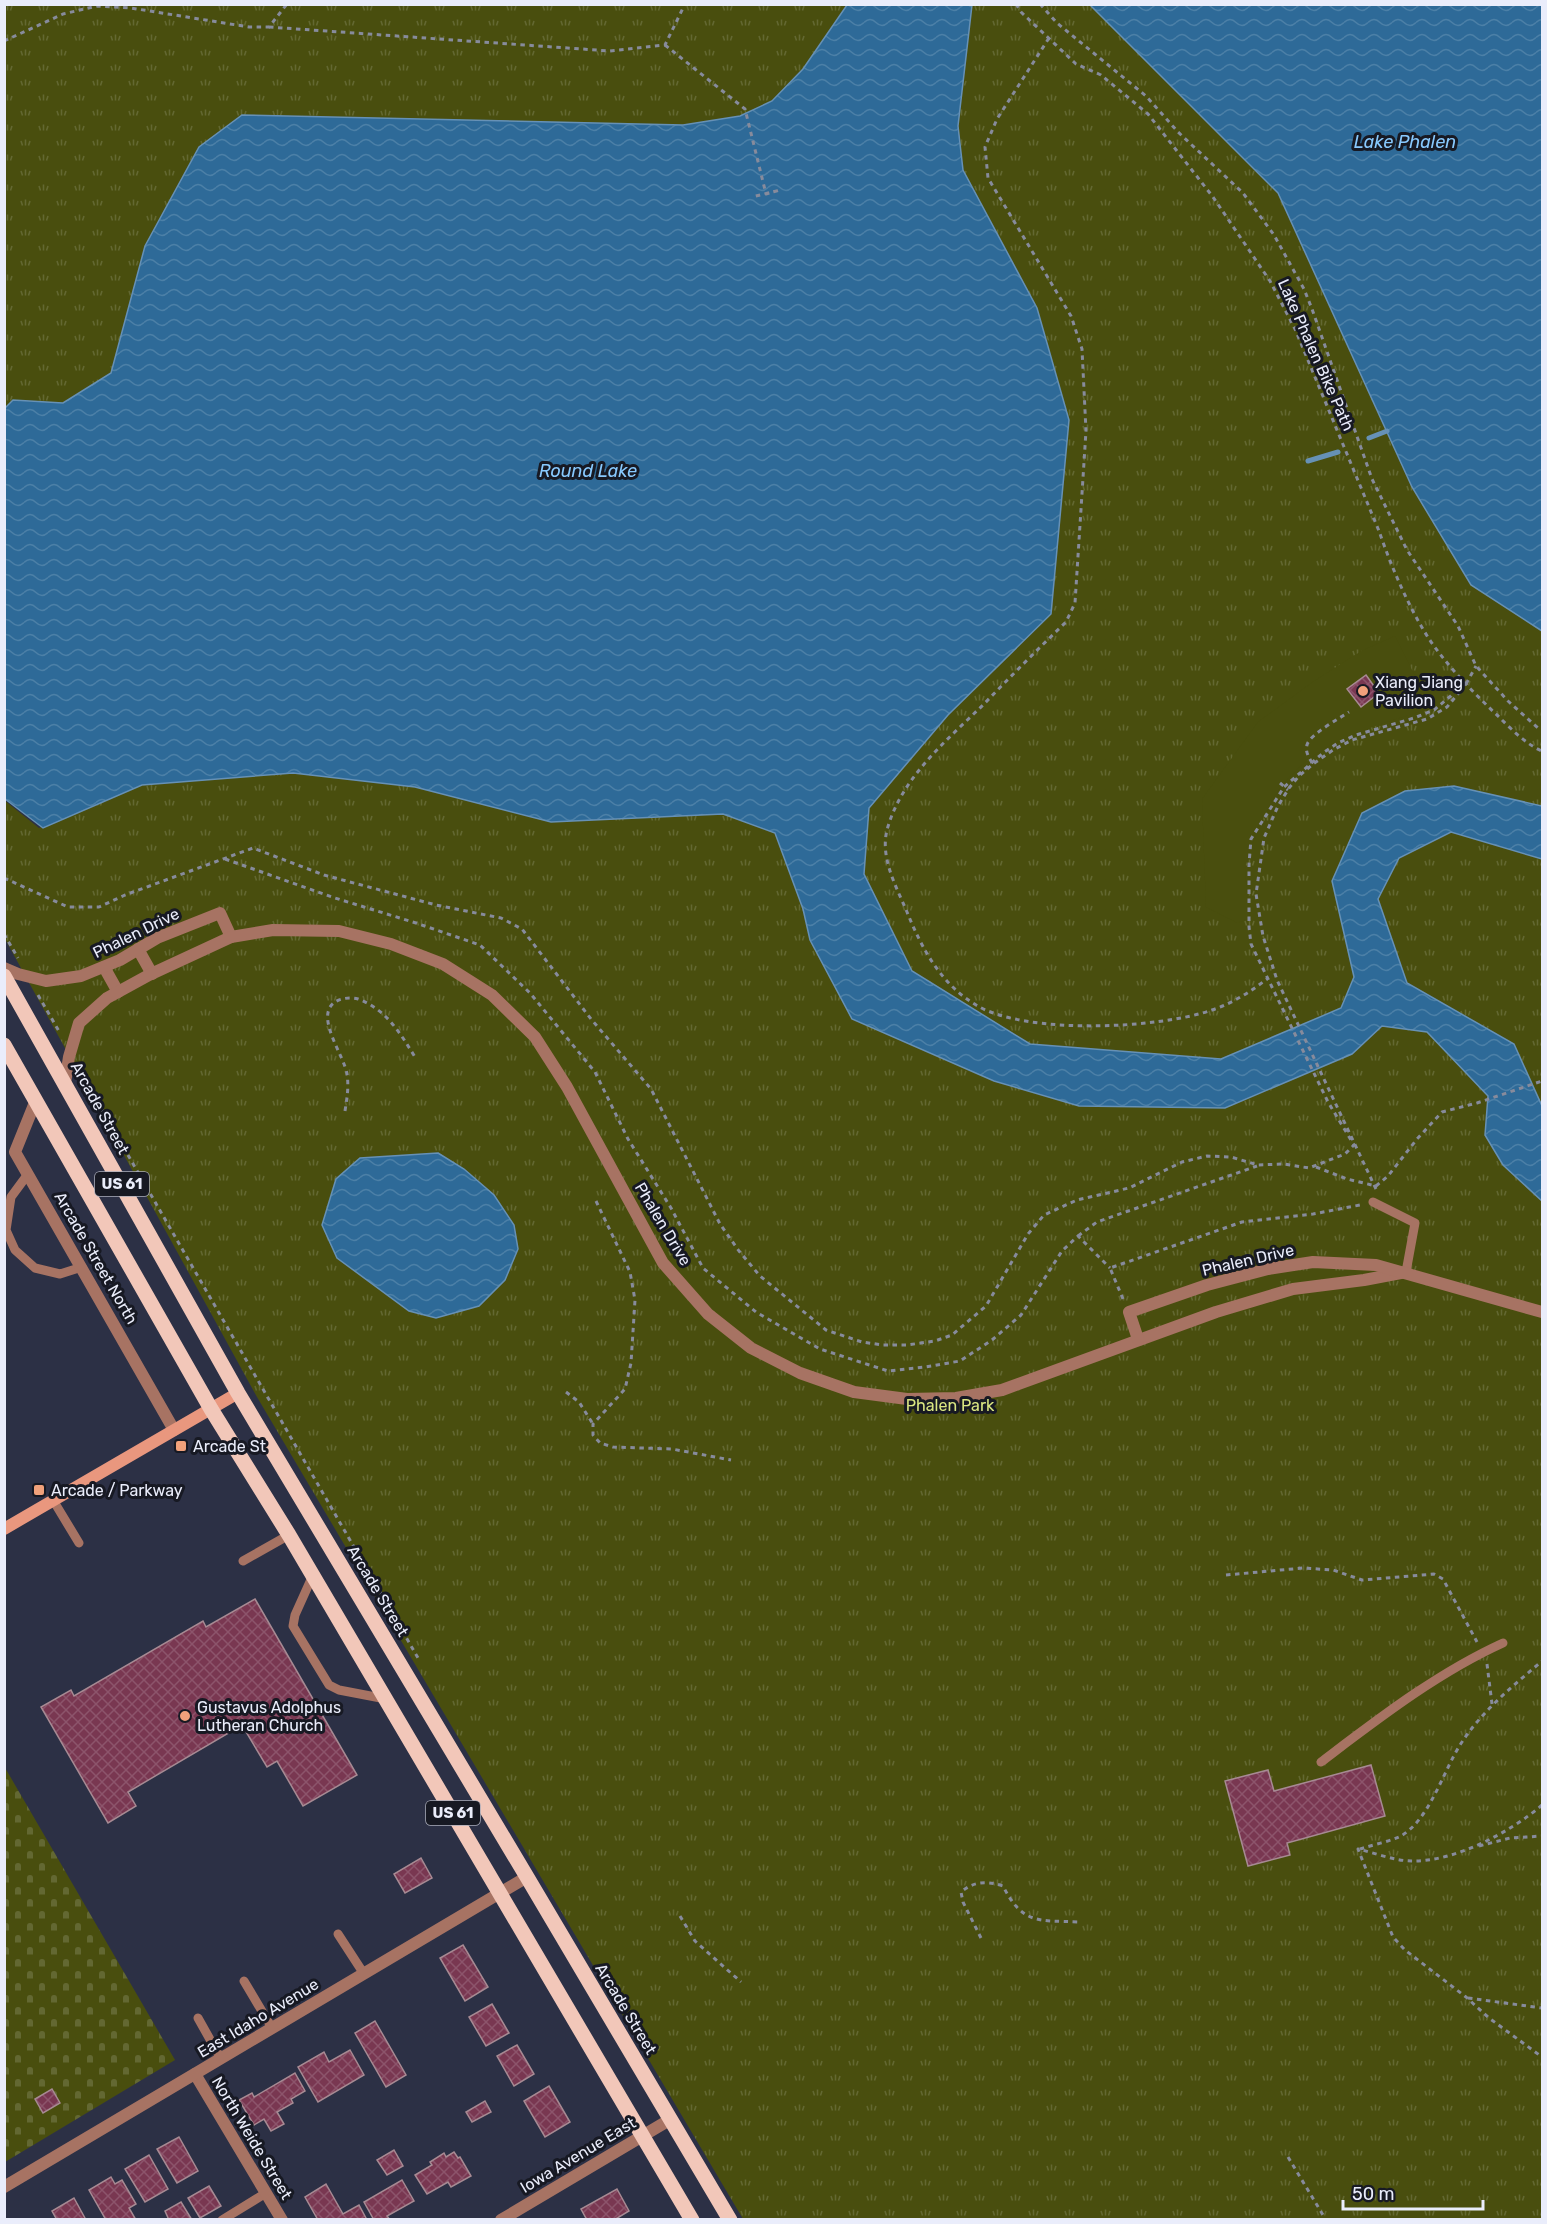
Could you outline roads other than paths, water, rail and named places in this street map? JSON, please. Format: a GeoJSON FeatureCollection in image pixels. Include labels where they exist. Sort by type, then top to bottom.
{"type":"FeatureCollection","features":[{"type":"Feature","properties":{"kind":"main road","name":"Arcade Street"},"geometry":{"type":"LineString","coordinates":[[4,976],[238,1393],[528,1877],[729,2220]]}},
{"type":"Feature","properties":{"kind":"main road","name":"US 61"},"geometry":{"type":"LineString","coordinates":[[4,1045],[211,1409],[313,1575],[692,2220]]}},
{"type":"Feature","properties":{"kind":"main road"},"geometry":{"type":"LineString","coordinates":[[4,1529],[238,1393]]}},
{"type":"Feature","properties":{"kind":"street","name":"Phalen Drive"},"geometry":{"type":"LineString","coordinates":[[4,968],[46,981],[81,976],[120,960],[157,938],[220,913],[231,937]]}},
{"type":"Feature","properties":{"kind":"street","name":"Phalen Drive"},"geometry":{"type":"LineString","coordinates":[[65,1083],[70,1051],[79,1023],[118,992],[231,937],[273,930],[339,931],[391,944],[443,964],[492,995],[535,1037],[595,1137],[663,1263],[708,1314],[751,1348],[800,1373],[854,1392],[908,1399],[956,1398],[1002,1390],[1137,1339],[1293,1289],[1364,1281],[1406,1272]]}},
{"type":"Feature","properties":{"kind":"street"},"geometry":{"type":"LineString","coordinates":[[138,949],[152,974]]}},
{"type":"Feature","properties":{"kind":"street"},"geometry":{"type":"LineString","coordinates":[[105,967],[118,992]]}},
{"type":"Feature","properties":{"kind":"street","name":"Arcade Street North"},"geometry":{"type":"LineString","coordinates":[[36,1100],[15,1152],[174,1431]]}},
{"type":"Feature","properties":{"kind":"street","name":"Phalen Drive"},"geometry":{"type":"LineString","coordinates":[[1137,1339],[1129,1312],[1207,1285],[1268,1269],[1313,1262],[1376,1264],[1542,1312]]}},
{"type":"Feature","properties":{"kind":"street","name":"East Idaho Avenue"},"geometry":{"type":"LineString","coordinates":[[4,2187],[528,1877]]}},
{"type":"Feature","properties":{"kind":"street","name":"North Weide Street"},"geometry":{"type":"LineString","coordinates":[[195,2074],[282,2220]]}},
{"type":"Feature","properties":{"kind":"street","name":"Iowa Avenue East"},"geometry":{"type":"LineString","coordinates":[[501,2220],[670,2119]]}},
{"type":"Feature","properties":{"kind":"lane"},"geometry":{"type":"LineString","coordinates":[[28,1174],[11,1197],[6,1230],[15,1250],[35,1269],[60,1274],[82,1267]]}},
{"type":"Feature","properties":{"kind":"lane"},"geometry":{"type":"LineString","coordinates":[[1373,1202],[1415,1223],[1406,1272]]}},
{"type":"Feature","properties":{"kind":"lane"},"geometry":{"type":"LineString","coordinates":[[53,1500],[79,1543]]}},
{"type":"Feature","properties":{"kind":"lane"},"geometry":{"type":"LineString","coordinates":[[243,1561],[289,1535]]}},
{"type":"Feature","properties":{"kind":"lane"},"geometry":{"type":"LineString","coordinates":[[313,1575],[295,1615],[293,1626],[329,1685],[339,1690],[386,1699]]}},
{"type":"Feature","properties":{"kind":"lane"},"geometry":{"type":"LineString","coordinates":[[1321,1762],[1382,1716],[1483,1652],[1503,1643]]}},
{"type":"Feature","properties":{"kind":"lane"},"geometry":{"type":"LineString","coordinates":[[338,1934],[364,1974]]}},
{"type":"Feature","properties":{"kind":"lane"},"geometry":{"type":"LineString","coordinates":[[244,1980],[272,2028]]}},
{"type":"Feature","properties":{"kind":"lane"},"geometry":{"type":"LineString","coordinates":[[198,2018],[221,2059]]}},
{"type":"Feature","properties":{"kind":"lane"},"geometry":{"type":"LineString","coordinates":[[222,2220],[266,2193]]}},
{"type":"Feature","properties":{"kind":"water","name":"Round Lake"},"geometry":{"type":"Polygon","coordinates":[[[847,5],[972,5],[958,126],[963,170],[1037,308],[1069,420],[1051,614],[948,715],[869,808],[864,874],[912,971],[1030,1044],[1221,1059],[1341,1008],[1354,977],[1332,881],[1362,813],[1405,791],[1454,786],[1542,806],[1542,859],[1451,832],[1399,858],[1378,899],[1407,983],[1514,1044],[1542,1106],[1542,1201],[1503,1165],[1485,1135],[1488,1096],[1427,1032],[1382,1026],[1352,1054],[1225,1108],[1079,1106],[994,1081],[852,1019],[810,940],[803,909],[775,833],[723,814],[551,822],[415,787],[293,773],[142,785],[43,828],[5,799],[5,408],[13,400],[63,403],[111,373],[145,246],[199,147],[242,115],[683,125],[740,116],[772,101],[803,69],[847,5]]]}},
{"type":"Feature","properties":{"kind":"water","name":"Lake Phalen"},"geometry":{"type":"Polygon","coordinates":[[[1090,5],[1542,5],[1542,631],[1471,585],[1412,487],[1278,193],[1090,5]]]}},
{"type":"Feature","properties":{"kind":"water"},"geometry":{"type":"Polygon","coordinates":[[[438,1153],[464,1169],[494,1195],[514,1225],[518,1249],[505,1280],[479,1306],[436,1318],[409,1311],[337,1258],[322,1225],[336,1179],[360,1158],[438,1153]]]}},
{"type":"Feature","properties":{"kind":"waterway"},"geometry":{"type":"LineString","coordinates":[[1369,438],[1387,431]]}},
{"type":"Feature","properties":{"kind":"waterway"},"geometry":{"type":"LineString","coordinates":[[1308,461],[1338,452]]}},
{"type":"Feature","properties":{"kind":"place","name":"Xiang Jiang Pavilion"},"geometry":{"type":"Point","coordinates":[1363,691]}},
{"type":"Feature","properties":{"kind":"place","name":"Arcade St"},"geometry":{"type":"Point","coordinates":[181,1446]}},
{"type":"Feature","properties":{"kind":"place","name":"Arcade / Parkway"},"geometry":{"type":"Point","coordinates":[39,1490]}},
{"type":"Feature","properties":{"kind":"place","name":"Gustavus Adolphus Lutheran Church"},"geometry":{"type":"Point","coordinates":[185,1716]}},
{"type":"Feature","properties":{"kind":"park label","name":"Phalen Park"},"geometry":{"type":"Point","coordinates":[950,1405]}}]}
